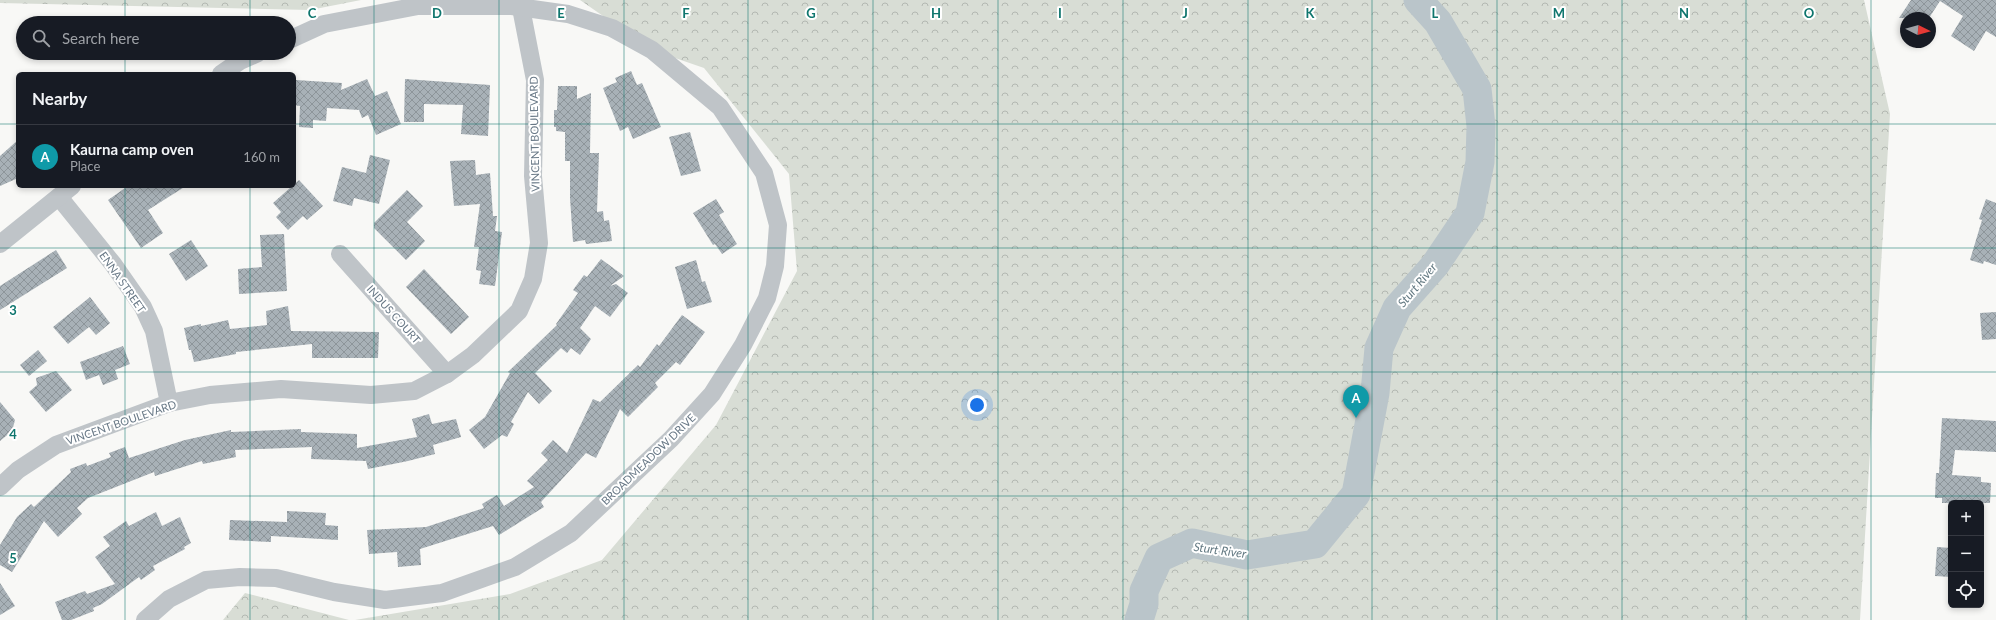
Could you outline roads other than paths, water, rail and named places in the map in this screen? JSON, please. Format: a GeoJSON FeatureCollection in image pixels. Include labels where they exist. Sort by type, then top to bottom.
{"type":"FeatureCollection","features":[{"type":"Feature","properties":{"kind":"street","name":"BROADMEADOW DRIVE"},"geometry":{"type":"LineString","coordinates":[[145,620],[168,599],[206,580],[240,577],[276,578],[334,592],[384,600],[442,593],[515,567],[571,533],[671,439],[712,394],[743,344],[767,298],[775,266],[778,225],[764,173],[720,108],[652,50],[612,28],[568,14],[521,8],[418,6],[324,24],[296,37]]}},
{"type":"Feature","properties":{"kind":"street","name":"VINCENT BOULEVARD"},"geometry":{"type":"LineString","coordinates":[[0,487],[18,470],[56,445],[168,403],[210,395],[281,389],[371,396],[414,391],[448,374],[473,355],[519,311],[533,279],[539,243],[533,176],[535,80],[521,8]]}},
{"type":"Feature","properties":{"kind":"street"},"geometry":{"type":"LineString","coordinates":[[224,72],[242,60]]}},
{"type":"Feature","properties":{"kind":"street"},"geometry":{"type":"LineString","coordinates":[[0,244],[66,191]]}},
{"type":"Feature","properties":{"kind":"street","name":"ENNA STREET"},"geometry":{"type":"LineString","coordinates":[[66,191],[113,264],[143,307],[154,331],[168,403]]}},
{"type":"Feature","properties":{"kind":"street","name":"INDUS COURT"},"geometry":{"type":"LineString","coordinates":[[340,254],[448,374]]}},
{"type":"Feature","properties":{"kind":"waterway","name":"Sturt River"},"geometry":{"type":"LineString","coordinates":[[1139,620],[1144,604],[1144,591],[1159,558],[1192,543],[1247,555],[1315,544],[1356,494],[1375,393],[1379,348],[1397,308],[1435,265],[1470,213],[1480,162],[1481,126],[1477,89],[1438,22],[1418,0]]}},
{"type":"Feature","properties":{"kind":"place","name":"Kaurna camp oven"},"geometry":{"type":"Point","coordinates":[1356,418]}}]}
